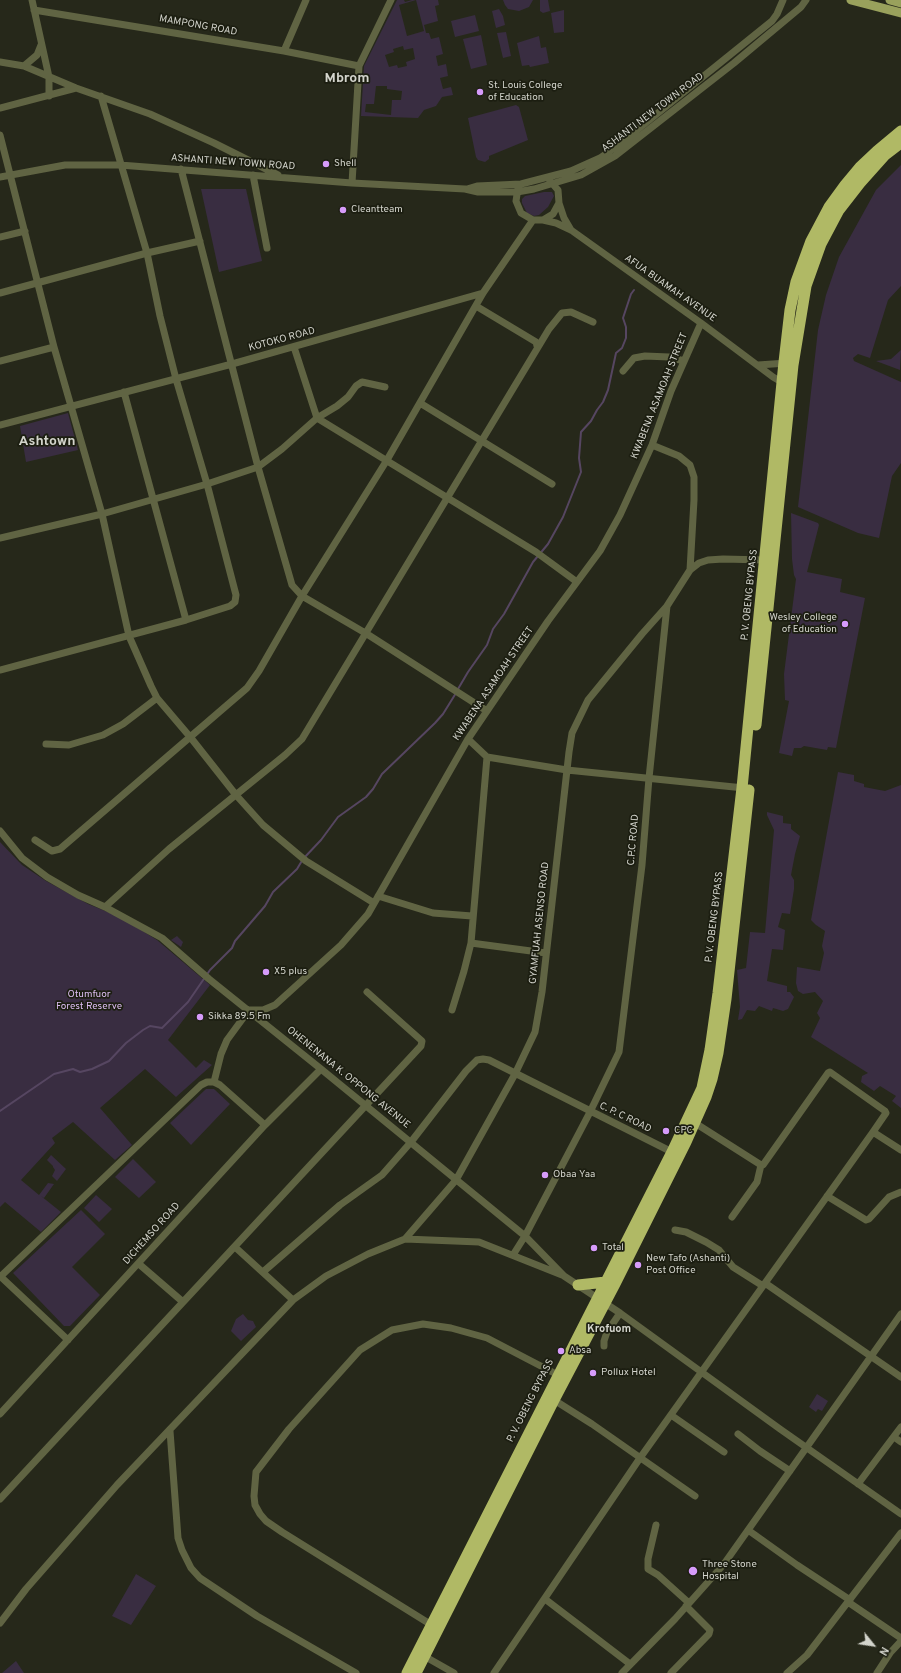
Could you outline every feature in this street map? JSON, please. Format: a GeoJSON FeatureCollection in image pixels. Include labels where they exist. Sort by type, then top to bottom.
{"type":"FeatureCollection","features":[{"type":"Feature","properties":{"kind":"highway","name":"P. V. OBENG BYPASS"},"geometry":{"type":"LineString","coordinates":[[407,1673],[430,1624],[558,1375],[601,1301],[606,1282],[672,1152],[702,1088],[710,1050],[745,788],[787,384],[790,310],[803,259],[829,207],[845,185],[872,156],[901,131]]}},
{"type":"Feature","properties":{"kind":"highway","name":"P. V. OBENG BYPASS"},"geometry":{"type":"LineString","coordinates":[[788,363],[806,286],[821,244],[839,210],[860,183],[885,156],[901,143]]}},
{"type":"Feature","properties":{"kind":"highway","name":"P. V. OBENG BYPASS"},"geometry":{"type":"LineString","coordinates":[[416,1673],[554,1400],[601,1301],[694,1123],[712,1079],[718,1052],[737,905],[745,788]]}},
{"type":"Feature","properties":{"kind":"highway"},"geometry":{"type":"LineString","coordinates":[[578,1285],[606,1282]]}},
{"type":"Feature","properties":{"kind":"main road"},"geometry":{"type":"LineString","coordinates":[[851,0],[901,13]]}},
{"type":"Feature","properties":{"kind":"main road"},"geometry":{"type":"LineString","coordinates":[[890,0],[901,4]]}},
{"type":"Feature","properties":{"kind":"street"},"geometry":{"type":"LineString","coordinates":[[32,0],[49,77],[49,96]]}},
{"type":"Feature","properties":{"kind":"street"},"geometry":{"type":"LineString","coordinates":[[284,50],[306,0]]}},
{"type":"Feature","properties":{"kind":"street"},"geometry":{"type":"LineString","coordinates":[[352,183],[358,66],[391,0]]}},
{"type":"Feature","properties":{"kind":"street","name":"ASHANTI NEW TOWN ROAD"},"geometry":{"type":"LineString","coordinates":[[465,189],[477,186],[521,184],[571,171],[600,158],[617,146],[772,20],[778,14],[783,0]]}},
{"type":"Feature","properties":{"kind":"street","name":"ASHANTI NEW TOWN ROAD"},"geometry":{"type":"LineString","coordinates":[[0,177],[65,165],[120,165],[352,183],[465,189],[478,192],[500,193],[534,189],[568,179],[599,166],[630,145],[734,63],[800,7],[806,0]]}},
{"type":"Feature","properties":{"kind":"street","name":"MAMPONG ROAD"},"geometry":{"type":"LineString","coordinates":[[34,10],[284,50],[358,66]]}},
{"type":"Feature","properties":{"kind":"street"},"geometry":{"type":"LineString","coordinates":[[24,66],[37,55],[41,44]]}},
{"type":"Feature","properties":{"kind":"street"},"geometry":{"type":"LineString","coordinates":[[0,62],[24,66],[76,88],[150,114],[282,177]]}},
{"type":"Feature","properties":{"kind":"street"},"geometry":{"type":"LineString","coordinates":[[0,108],[76,88]]}},
{"type":"Feature","properties":{"kind":"street"},"geometry":{"type":"LineString","coordinates":[[0,668],[129,636],[186,620],[230,606],[235,602],[236,596],[176,379],[146,253],[100,96]]}},
{"type":"Feature","properties":{"kind":"street"},"geometry":{"type":"LineString","coordinates":[[0,135],[54,347],[102,514],[129,636],[157,698],[236,795],[263,825],[306,861],[374,903]]}},
{"type":"Feature","properties":{"kind":"street"},"geometry":{"type":"LineString","coordinates":[[181,169],[258,467],[292,585],[302,596],[367,634],[487,711]]}},
{"type":"Feature","properties":{"kind":"street"},"geometry":{"type":"LineString","coordinates":[[253,175],[267,248]]}},
{"type":"Feature","properties":{"kind":"street"},"geometry":{"type":"LineString","coordinates":[[544,178],[553,184],[558,190],[559,200],[571,230]]}},
{"type":"Feature","properties":{"kind":"street"},"geometry":{"type":"LineString","coordinates":[[521,184],[517,192],[516,201],[521,213],[533,220],[543,220],[553,214],[559,200],[560,190],[568,179]]}},
{"type":"Feature","properties":{"kind":"street"},"geometry":{"type":"LineString","coordinates":[[500,193],[516,201]]}},
{"type":"Feature","properties":{"kind":"street"},"geometry":{"type":"LineString","coordinates":[[34,840],[52,851],[60,849],[191,738],[247,688],[259,671],[302,596],[387,460],[483,294],[533,220]]}},
{"type":"Feature","properties":{"kind":"street","name":"AFUA BUAMAH AVENUE"},"geometry":{"type":"LineString","coordinates":[[543,220],[556,223],[571,230],[758,364],[767,373],[787,384]]}},
{"type":"Feature","properties":{"kind":"street"},"geometry":{"type":"LineString","coordinates":[[0,237],[25,231]]}},
{"type":"Feature","properties":{"kind":"street"},"geometry":{"type":"LineString","coordinates":[[0,293],[38,284],[146,253],[200,242]]}},
{"type":"Feature","properties":{"kind":"street","name":"KOTOKO ROAD"},"geometry":{"type":"LineString","coordinates":[[0,425],[232,364],[483,294]]}},
{"type":"Feature","properties":{"kind":"street"},"geometry":{"type":"LineString","coordinates":[[476,306],[536,342],[537,346]]}},
{"type":"Feature","properties":{"kind":"street"},"geometry":{"type":"LineString","coordinates":[[105,906],[169,850],[302,739],[367,634],[536,351],[537,346],[562,313],[571,312],[593,322]]}},
{"type":"Feature","properties":{"kind":"street","name":"KWABENA ASAMOAH STREET"},"geometry":{"type":"LineString","coordinates":[[249,1010],[263,1010],[275,1005],[341,945],[368,914],[468,739],[548,621],[600,550],[607,538],[620,514],[652,445],[684,361],[701,323]]}},
{"type":"Feature","properties":{"kind":"street"},"geometry":{"type":"LineString","coordinates":[[0,361],[54,347]]}},
{"type":"Feature","properties":{"kind":"street"},"geometry":{"type":"LineString","coordinates":[[294,347],[317,418],[539,554],[577,582]]}},
{"type":"Feature","properties":{"kind":"street"},"geometry":{"type":"LineString","coordinates":[[623,371],[634,358],[645,356],[669,357],[684,361]]}},
{"type":"Feature","properties":{"kind":"street"},"geometry":{"type":"LineString","coordinates":[[758,364],[788,363]]}},
{"type":"Feature","properties":{"kind":"street"},"geometry":{"type":"LineString","coordinates":[[0,538],[102,514],[206,484],[258,467],[282,449],[317,418],[337,406],[348,397],[356,386],[362,382],[385,387]]}},
{"type":"Feature","properties":{"kind":"street"},"geometry":{"type":"LineString","coordinates":[[124,392],[186,620]]}},
{"type":"Feature","properties":{"kind":"street"},"geometry":{"type":"LineString","coordinates":[[420,403],[481,442],[552,484]]}},
{"type":"Feature","properties":{"kind":"street"},"geometry":{"type":"LineString","coordinates":[[652,445],[679,456],[690,465],[694,477],[690,570]]}},
{"type":"Feature","properties":{"kind":"street"},"geometry":{"type":"LineString","coordinates":[[690,570],[708,560],[769,561]]}},
{"type":"Feature","properties":{"kind":"street","name":"C.P.C ROAD"},"geometry":{"type":"LineString","coordinates":[[513,1255],[525,1236],[590,1112],[619,1052],[642,865],[649,778],[668,606],[690,570]]}},
{"type":"Feature","properties":{"kind":"street"},"geometry":{"type":"LineString","coordinates":[[567,770],[572,733],[588,700],[668,606]]}},
{"type":"Feature","properties":{"kind":"street"},"geometry":{"type":"LineString","coordinates":[[46,744],[69,745],[103,735],[123,724],[157,698]]}},
{"type":"Feature","properties":{"kind":"street"},"geometry":{"type":"LineString","coordinates":[[468,739],[487,757],[567,770],[745,788]]}},
{"type":"Feature","properties":{"kind":"street"},"geometry":{"type":"LineString","coordinates":[[452,1010],[471,943],[472,916],[487,757]]}},
{"type":"Feature","properties":{"kind":"street","name":"GYAMFUAH ASENSO ROAD"},"geometry":{"type":"LineString","coordinates":[[405,1240],[456,1180],[515,1074],[535,1032],[542,992],[567,770]]}},
{"type":"Feature","properties":{"kind":"street","name":"OHENENANA K. OPPONG AVENUE"},"geometry":{"type":"LineString","coordinates":[[0,831],[22,858],[37,870],[78,895],[105,906],[162,938],[206,977],[249,1010],[525,1236],[564,1276],[620,1313],[806,1448],[901,1514]]}},
{"type":"Feature","properties":{"kind":"street"},"geometry":{"type":"LineString","coordinates":[[378,896],[434,913],[472,916]]}},
{"type":"Feature","properties":{"kind":"street"},"geometry":{"type":"LineString","coordinates":[[471,943],[546,953]]}},
{"type":"Feature","properties":{"kind":"street"},"geometry":{"type":"LineString","coordinates":[[0,1499],[421,1046],[422,1041],[367,992]]}},
{"type":"Feature","properties":{"kind":"street"},"geometry":{"type":"LineString","coordinates":[[214,1082],[221,1054],[227,1040],[249,1010]]}},
{"type":"Feature","properties":{"kind":"street","name":"C. P. C ROAD"},"geometry":{"type":"LineString","coordinates":[[411,1142],[466,1071],[477,1060],[483,1059],[489,1060],[672,1152]]}},
{"type":"Feature","properties":{"kind":"street","name":"DICHEMSO ROAD"},"geometry":{"type":"LineString","coordinates":[[0,1414],[265,1125],[321,1069]]}},
{"type":"Feature","properties":{"kind":"street"},"geometry":{"type":"LineString","coordinates":[[494,1673],[640,1458],[874,1132],[886,1113],[885,1111],[829,1072],[762,1165],[757,1182],[732,1217]]}},
{"type":"Feature","properties":{"kind":"street"},"geometry":{"type":"LineString","coordinates":[[68,1340],[0,1276],[201,1085],[207,1082],[214,1082],[220,1085],[265,1125]]}},
{"type":"Feature","properties":{"kind":"street"},"geometry":{"type":"LineString","coordinates":[[694,1123],[762,1165]]}},
{"type":"Feature","properties":{"kind":"street"},"geometry":{"type":"LineString","coordinates":[[874,1132],[901,1150]]}},
{"type":"Feature","properties":{"kind":"street"},"geometry":{"type":"LineString","coordinates":[[263,1272],[340,1205],[382,1175],[411,1142]]}},
{"type":"Feature","properties":{"kind":"street"},"geometry":{"type":"LineString","coordinates":[[827,1196],[866,1220],[869,1219],[889,1197],[901,1192]]}},
{"type":"Feature","properties":{"kind":"street"},"geometry":{"type":"LineString","coordinates":[[675,1230],[686,1232],[719,1250],[733,1267],[764,1284],[872,1355],[901,1377]]}},
{"type":"Feature","properties":{"kind":"street"},"geometry":{"type":"LineString","coordinates":[[0,1623],[26,1589],[117,1486],[293,1300],[333,1272],[368,1254],[405,1240],[479,1242],[564,1276]]}},
{"type":"Feature","properties":{"kind":"street"},"geometry":{"type":"LineString","coordinates":[[235,1247],[293,1300]]}},
{"type":"Feature","properties":{"kind":"street"},"geometry":{"type":"LineString","coordinates":[[139,1264],[183,1302]]}},
{"type":"Feature","properties":{"kind":"street"},"geometry":{"type":"LineString","coordinates":[[604,1346],[607,1332],[620,1313]]}},
{"type":"Feature","properties":{"kind":"street"},"geometry":{"type":"LineString","coordinates":[[622,1673],[724,1564],[901,1314]]}},
{"type":"Feature","properties":{"kind":"street"},"geometry":{"type":"LineString","coordinates":[[430,1624],[266,1521],[255,1505],[254,1496],[256,1472],[289,1429],[360,1350],[392,1330],[423,1324],[451,1328],[487,1338],[558,1375]]}},
{"type":"Feature","properties":{"kind":"street"},"geometry":{"type":"LineString","coordinates":[[554,1400],[592,1424],[695,1496]]}},
{"type":"Feature","properties":{"kind":"street"},"geometry":{"type":"LineString","coordinates":[[671,1415],[724,1452]]}},
{"type":"Feature","properties":{"kind":"street"},"geometry":{"type":"LineString","coordinates":[[858,1484],[901,1427]]}},
{"type":"Feature","properties":{"kind":"street"},"geometry":{"type":"LineString","coordinates":[[170,1430],[178,1538],[191,1568],[200,1578],[257,1616],[356,1673]]}},
{"type":"Feature","properties":{"kind":"street"},"geometry":{"type":"LineString","coordinates":[[738,1434],[790,1471]]}},
{"type":"Feature","properties":{"kind":"street"},"geometry":{"type":"LineString","coordinates":[[894,1437],[901,1442]]}},
{"type":"Feature","properties":{"kind":"street"},"geometry":{"type":"LineString","coordinates":[[656,1525],[648,1560],[648,1569],[658,1575],[688,1604],[710,1630],[709,1634],[671,1673]]}},
{"type":"Feature","properties":{"kind":"street"},"geometry":{"type":"LineString","coordinates":[[748,1530],[901,1639],[877,1673]]}},
{"type":"Feature","properties":{"kind":"street"},"geometry":{"type":"LineString","coordinates":[[787,1673],[807,1655],[901,1533]]}},
{"type":"Feature","properties":{"kind":"street"},"geometry":{"type":"LineString","coordinates":[[545,1599],[630,1664]]}},
{"type":"Feature","properties":{"kind":"street"},"geometry":{"type":"LineString","coordinates":[[424,1656],[454,1673]]}},
{"type":"Feature","properties":{"kind":"green space"},"geometry":{"type":"Polygon","coordinates":[[[397,0],[404,0],[405,2],[412,0],[416,0],[438,0],[439,5],[435,6],[438,21],[424,25],[426,33],[429,33],[431,39],[439,37],[443,54],[436,56],[438,66],[446,64],[448,76],[440,78],[443,89],[451,87],[453,95],[442,97],[436,106],[424,110],[418,118],[361,116],[364,66],[397,0]],[[416,0],[399,5],[407,36],[424,31],[416,0]],[[403,46],[393,49],[394,52],[385,55],[389,67],[397,65],[398,68],[407,66],[406,62],[415,59],[413,48],[404,50],[403,46]],[[376,86],[374,104],[366,104],[365,112],[391,115],[392,100],[401,100],[402,91],[387,89],[387,86],[376,86]]]}},
{"type":"Feature","properties":{"kind":"green space"},"geometry":{"type":"Polygon","coordinates":[[[503,0],[533,0],[529,7],[519,11],[508,9],[503,0]]]}},
{"type":"Feature","properties":{"kind":"green space"},"geometry":{"type":"Polygon","coordinates":[[[540,0],[548,0],[550,11],[543,13],[540,11],[540,0]]]}},
{"type":"Feature","properties":{"kind":"green space"},"geometry":{"type":"Polygon","coordinates":[[[499,9],[503,16],[505,25],[496,28],[492,11],[499,9]]]}},
{"type":"Feature","properties":{"kind":"green space"},"geometry":{"type":"Polygon","coordinates":[[[564,10],[564,32],[554,33],[551,13],[564,10]]]}},
{"type":"Feature","properties":{"kind":"green space"},"geometry":{"type":"Polygon","coordinates":[[[475,15],[479,31],[455,37],[451,21],[475,15]]]}},
{"type":"Feature","properties":{"kind":"green space"},"geometry":{"type":"Polygon","coordinates":[[[506,32],[511,56],[503,58],[497,33],[506,32]]]}},
{"type":"Feature","properties":{"kind":"green space"},"geometry":{"type":"Polygon","coordinates":[[[481,35],[487,65],[471,69],[463,39],[481,35]]]}},
{"type":"Feature","properties":{"kind":"green space"},"geometry":{"type":"Polygon","coordinates":[[[539,36],[541,48],[546,47],[549,63],[530,67],[529,65],[522,66],[517,43],[539,36]]]}},
{"type":"Feature","properties":{"kind":"green space"},"geometry":{"type":"Polygon","coordinates":[[[516,105],[519,107],[528,140],[489,156],[489,159],[485,162],[478,160],[476,157],[468,118],[516,105]]]}},
{"type":"Feature","properties":{"kind":"green space"},"geometry":{"type":"Polygon","coordinates":[[[901,165],[901,286],[888,300],[870,358],[858,354],[853,358],[854,361],[901,382],[901,463],[892,476],[879,538],[858,533],[798,507],[818,330],[826,295],[839,257],[876,190],[901,165]]]}},
{"type":"Feature","properties":{"kind":"green space"},"geometry":{"type":"Polygon","coordinates":[[[201,189],[246,189],[262,261],[219,272],[201,189]]]}},
{"type":"Feature","properties":{"kind":"green space"},"geometry":{"type":"Polygon","coordinates":[[[552,192],[554,196],[548,207],[539,215],[534,216],[527,213],[522,203],[522,199],[525,196],[552,192]]]}},
{"type":"Feature","properties":{"kind":"green space"},"geometry":{"type":"Polygon","coordinates":[[[901,350],[900,370],[876,361],[891,359],[901,350]]]}},
{"type":"Feature","properties":{"kind":"green space"},"geometry":{"type":"Polygon","coordinates":[[[68,413],[78,450],[26,462],[20,426],[68,413]]]}},
{"type":"Feature","properties":{"kind":"green space"},"geometry":{"type":"Polygon","coordinates":[[[791,513],[818,523],[819,525],[807,572],[842,579],[840,592],[865,598],[836,748],[828,747],[827,750],[804,746],[801,748],[794,748],[792,756],[779,753],[789,701],[785,700],[784,674],[796,579],[792,559],[791,513]]]}},
{"type":"Feature","properties":{"kind":"green space"},"geometry":{"type":"Polygon","coordinates":[[[838,772],[854,775],[854,781],[864,784],[864,787],[885,791],[901,785],[901,1108],[892,1101],[896,1096],[880,1086],[874,1091],[861,1082],[862,1076],[868,1073],[811,1037],[820,1018],[817,1013],[823,1001],[815,992],[803,994],[798,991],[796,983],[797,967],[820,971],[824,953],[822,946],[825,931],[811,920],[838,772]]]}},
{"type":"Feature","properties":{"kind":"green space"},"geometry":{"type":"Polygon","coordinates":[[[767,812],[783,816],[783,823],[791,824],[791,829],[800,836],[791,875],[794,880],[794,889],[790,914],[782,913],[778,927],[785,930],[783,950],[772,949],[767,981],[787,986],[787,992],[790,992],[794,997],[788,1009],[783,1011],[773,1008],[772,1011],[759,1006],[755,1011],[747,1010],[742,1019],[738,1020],[740,1007],[737,970],[746,968],[750,932],[765,933],[774,830],[767,812]]]}},
{"type":"Feature","properties":{"kind":"green space","name":"Otumfuor Forest Reserve"},"geometry":{"type":"Polygon","coordinates":[[[0,842],[22,865],[46,881],[88,904],[120,917],[157,940],[210,985],[168,1040],[196,1068],[204,1060],[212,1065],[176,1097],[145,1069],[100,1108],[132,1145],[115,1160],[73,1122],[52,1138],[55,1143],[21,1180],[39,1195],[48,1183],[54,1184],[44,1198],[41,1196],[61,1212],[41,1232],[5,1202],[0,1207],[0,842]]]}},
{"type":"Feature","properties":{"kind":"green space"},"geometry":{"type":"Polygon","coordinates":[[[177,936],[183,942],[181,947],[171,940],[177,936]]]}},
{"type":"Feature","properties":{"kind":"green space"},"geometry":{"type":"Polygon","coordinates":[[[206,1089],[214,1089],[230,1104],[191,1145],[170,1123],[206,1089]]]}},
{"type":"Feature","properties":{"kind":"green space"},"geometry":{"type":"Polygon","coordinates":[[[51,1155],[66,1169],[57,1181],[52,1176],[55,1170],[47,1160],[51,1155]]]}},
{"type":"Feature","properties":{"kind":"green space"},"geometry":{"type":"Polygon","coordinates":[[[133,1159],[156,1182],[139,1198],[115,1177],[133,1159]]]}},
{"type":"Feature","properties":{"kind":"green space"},"geometry":{"type":"Polygon","coordinates":[[[96,1195],[112,1209],[99,1222],[84,1208],[96,1195]]]}},
{"type":"Feature","properties":{"kind":"green space"},"geometry":{"type":"Polygon","coordinates":[[[81,1210],[105,1234],[72,1267],[100,1295],[70,1326],[64,1326],[13,1273],[81,1210]]]}},
{"type":"Feature","properties":{"kind":"green space"},"geometry":{"type":"Polygon","coordinates":[[[243,1314],[248,1320],[253,1321],[256,1327],[241,1341],[231,1331],[236,1319],[243,1314]]]}},
{"type":"Feature","properties":{"kind":"green space"},"geometry":{"type":"Polygon","coordinates":[[[817,1394],[828,1401],[822,1411],[818,1409],[816,1412],[809,1407],[817,1394]]]}},
{"type":"Feature","properties":{"kind":"green space"},"geometry":{"type":"Polygon","coordinates":[[[136,1574],[156,1586],[131,1625],[112,1616],[136,1574]]]}},
{"type":"Feature","properties":{"kind":"green space"},"geometry":{"type":"Polygon","coordinates":[[[16,1661],[24,1673],[2,1673],[16,1661]]]}},
{"type":"Feature","properties":{"kind":"waterway"},"geometry":{"type":"LineString","coordinates":[[458,689],[487,645],[493,629],[504,614],[533,562],[548,544],[563,517],[581,472],[579,458],[581,432],[591,421],[603,402],[608,390],[616,353],[622,348],[626,338],[626,327],[623,318],[631,294],[634,290]]}},
{"type":"Feature","properties":{"kind":"waterway"},"geometry":{"type":"LineString","coordinates":[[0,1111],[54,1074],[73,1069],[80,1072],[92,1069],[109,1061],[126,1043],[143,1030],[150,1026],[162,1028],[188,1002],[210,970],[232,948],[235,941],[265,906],[273,892],[297,869],[303,859],[321,840],[338,817],[366,797],[382,774],[443,714],[456,693]]}},
{"type":"Feature","properties":{"kind":"place","name":"St. Louis College of Education"},"geometry":{"type":"Point","coordinates":[480,92]}},
{"type":"Feature","properties":{"kind":"place","name":"Shell"},"geometry":{"type":"Point","coordinates":[326,164]}},
{"type":"Feature","properties":{"kind":"place","name":"Cleantteam"},"geometry":{"type":"Point","coordinates":[343,210]}},
{"type":"Feature","properties":{"kind":"place","name":"Wesley College of Education"},"geometry":{"type":"Point","coordinates":[845,624]}},
{"type":"Feature","properties":{"kind":"place","name":"X5 plus"},"geometry":{"type":"Point","coordinates":[266,972]}},
{"type":"Feature","properties":{"kind":"place","name":"Sikka 89.5 Fm"},"geometry":{"type":"Point","coordinates":[200,1017]}},
{"type":"Feature","properties":{"kind":"place","name":"CPC"},"geometry":{"type":"Point","coordinates":[666,1131]}},
{"type":"Feature","properties":{"kind":"place","name":"Obaa Yaa"},"geometry":{"type":"Point","coordinates":[545,1175]}},
{"type":"Feature","properties":{"kind":"place","name":"Total"},"geometry":{"type":"Point","coordinates":[594,1248]}},
{"type":"Feature","properties":{"kind":"place","name":"New Tafo (Ashanti) Post Office"},"geometry":{"type":"Point","coordinates":[638,1265]}},
{"type":"Feature","properties":{"kind":"place","name":"Absa"},"geometry":{"type":"Point","coordinates":[561,1351]}},
{"type":"Feature","properties":{"kind":"place","name":"Pollux Hotel"},"geometry":{"type":"Point","coordinates":[593,1373]}},
{"type":"Feature","properties":{"kind":"place","name":"Three Stone Hospital"},"geometry":{"type":"Point","coordinates":[693,1571]}},
{"type":"Feature","properties":{"kind":"district","name":"Mbrom"},"geometry":{"type":"Point","coordinates":[347,79]}},
{"type":"Feature","properties":{"kind":"district","name":"Ashtown"},"geometry":{"type":"Point","coordinates":[47,442]}},
{"type":"Feature","properties":{"kind":"district","name":"Krofuom"},"geometry":{"type":"Point","coordinates":[609,1330]}}]}
